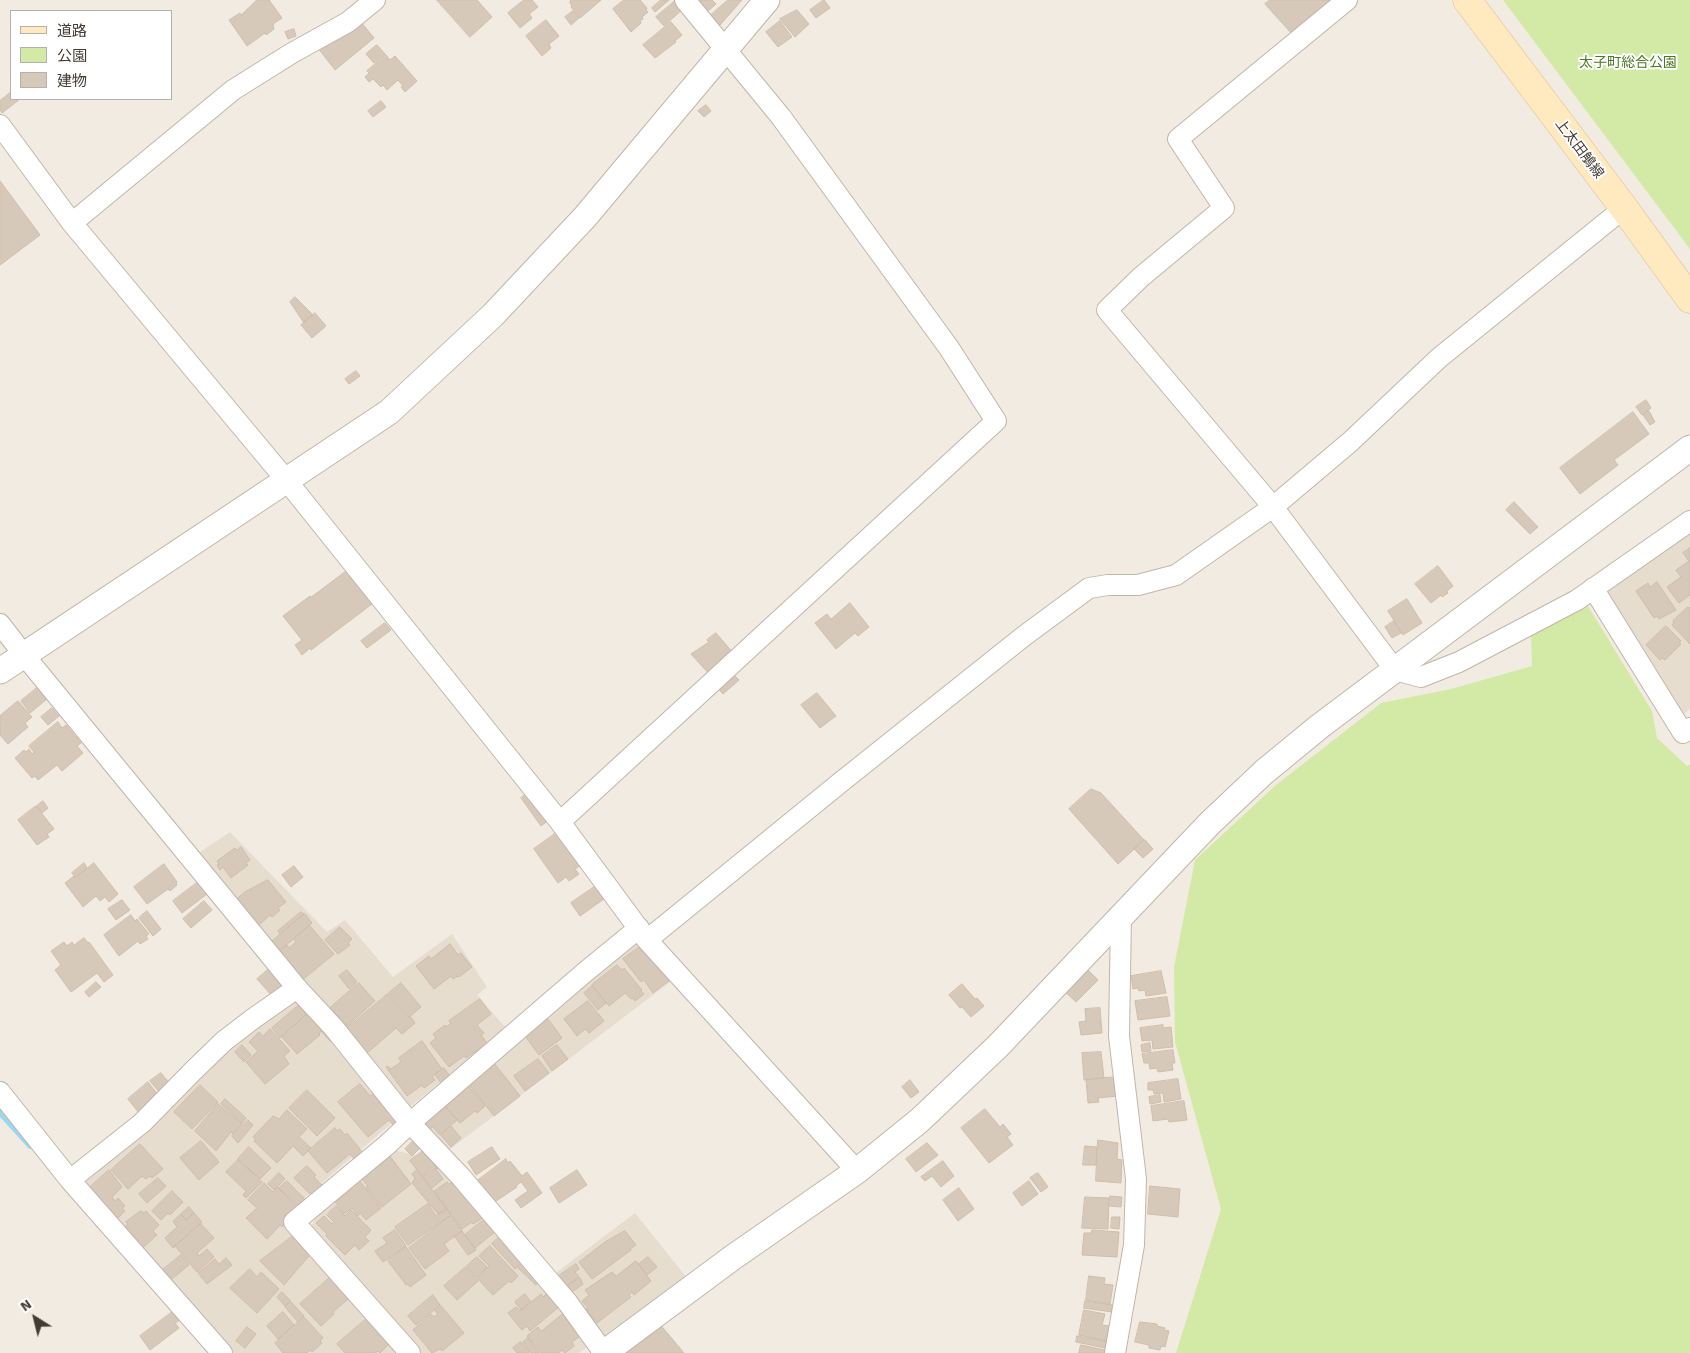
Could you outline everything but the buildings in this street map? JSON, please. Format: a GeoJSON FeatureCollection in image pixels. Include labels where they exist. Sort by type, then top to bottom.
{"type":"FeatureCollection","features":[{"type":"Feature","properties":{"kind":"main road","name":"上太田鵤線"},"geometry":{"type":"LineString","coordinates":[[1467,0],[1690,299]]}},
{"type":"Feature","properties":{"kind":"street"},"geometry":{"type":"LineString","coordinates":[[72,223],[233,90],[292,53],[348,22],[375,0]]}},
{"type":"Feature","properties":{"kind":"street"},"geometry":{"type":"LineString","coordinates":[[560,822],[996,421],[949,348],[781,117],[685,0]]}},
{"type":"Feature","properties":{"kind":"street"},"geometry":{"type":"LineString","coordinates":[[0,671],[389,412],[493,315],[585,217],[767,0]]}},
{"type":"Feature","properties":{"kind":"street"},"geometry":{"type":"LineString","coordinates":[[1347,0],[1178,139],[1224,208],[1141,277],[1107,310],[1273,507],[1394,670],[1421,677],[1459,662],[1577,600],[1690,521]]}},
{"type":"Feature","properties":{"kind":"street"},"geometry":{"type":"LineString","coordinates":[[0,125],[72,223],[287,481],[560,822],[643,934],[857,1171]]}},
{"type":"Feature","properties":{"kind":"street"},"geometry":{"type":"LineString","coordinates":[[410,1353],[294,1222],[388,1144],[584,973],[643,934],[1016,642],[1089,588],[1108,585],[1138,585],[1176,575],[1273,507],[1350,442],[1439,358],[1624,208]]}},
{"type":"Feature","properties":{"kind":"street"},"geometry":{"type":"LineString","coordinates":[[0,624],[297,988],[334,1028],[410,1123],[461,1177],[555,1288],[604,1353],[732,1258],[857,1171],[920,1120],[998,1046],[1210,823],[1264,772],[1320,726],[1690,448]]}},
{"type":"Feature","properties":{"kind":"street"},"geometry":{"type":"LineString","coordinates":[[1594,588],[1683,733],[1690,728]]}},
{"type":"Feature","properties":{"kind":"street"},"geometry":{"type":"LineString","coordinates":[[1115,1353],[1134,1245],[1136,1179],[1119,1036],[1121,915]]}},
{"type":"Feature","properties":{"kind":"street"},"geometry":{"type":"LineString","coordinates":[[70,1180],[142,1123],[192,1071],[224,1042],[297,988]]}},
{"type":"Feature","properties":{"kind":"street"},"geometry":{"type":"LineString","coordinates":[[0,1092],[70,1180],[222,1353]]}},
{"type":"Feature","properties":{"kind":"shaded area"},"geometry":{"type":"Polygon","coordinates":[[[1690,530],[1690,709],[1681,716],[1602,587],[1690,530]]]}},
{"type":"Feature","properties":{"kind":"shaded area"},"geometry":{"type":"Polygon","coordinates":[[[230,832],[327,932],[345,920],[393,977],[452,934],[487,987],[477,995],[506,1028],[407,1109],[194,856],[230,832]]]}},
{"type":"Feature","properties":{"kind":"shaded area"},"geometry":{"type":"Polygon","coordinates":[[[644,932],[678,976],[449,1150],[416,1120],[644,932]]]}},
{"type":"Feature","properties":{"kind":"shaded area"},"geometry":{"type":"Polygon","coordinates":[[[298,1000],[399,1117],[281,1218],[400,1353],[222,1353],[77,1189],[141,1135],[197,1076],[251,1029],[298,1000]]]}},
{"type":"Feature","properties":{"kind":"shaded area"},"geometry":{"type":"Polygon","coordinates":[[[390,1149],[432,1159],[592,1343],[579,1353],[421,1353],[309,1232],[320,1207],[390,1149]]]}},
{"type":"Feature","properties":{"kind":"shaded area"},"geometry":{"type":"Polygon","coordinates":[[[635,1213],[687,1278],[602,1338],[553,1275],[635,1213]]]}},
{"type":"Feature","properties":{"kind":"green space","name":"太子町総合公園"},"geometry":{"type":"Polygon","coordinates":[[[1503,0],[1690,0],[1690,249],[1503,0]]]}},
{"type":"Feature","properties":{"kind":"green space"},"geometry":{"type":"Polygon","coordinates":[[[1588,606],[1652,711],[1657,738],[1687,766],[1690,765],[1690,1353],[1176,1353],[1221,1209],[1175,1042],[1174,967],[1195,860],[1276,785],[1381,703],[1451,689],[1532,666],[1531,634],[1588,606]]]}},
{"type":"Feature","properties":{"kind":"waterway"},"geometry":{"type":"LineString","coordinates":[[0,1113],[30,1146]]}}]}
